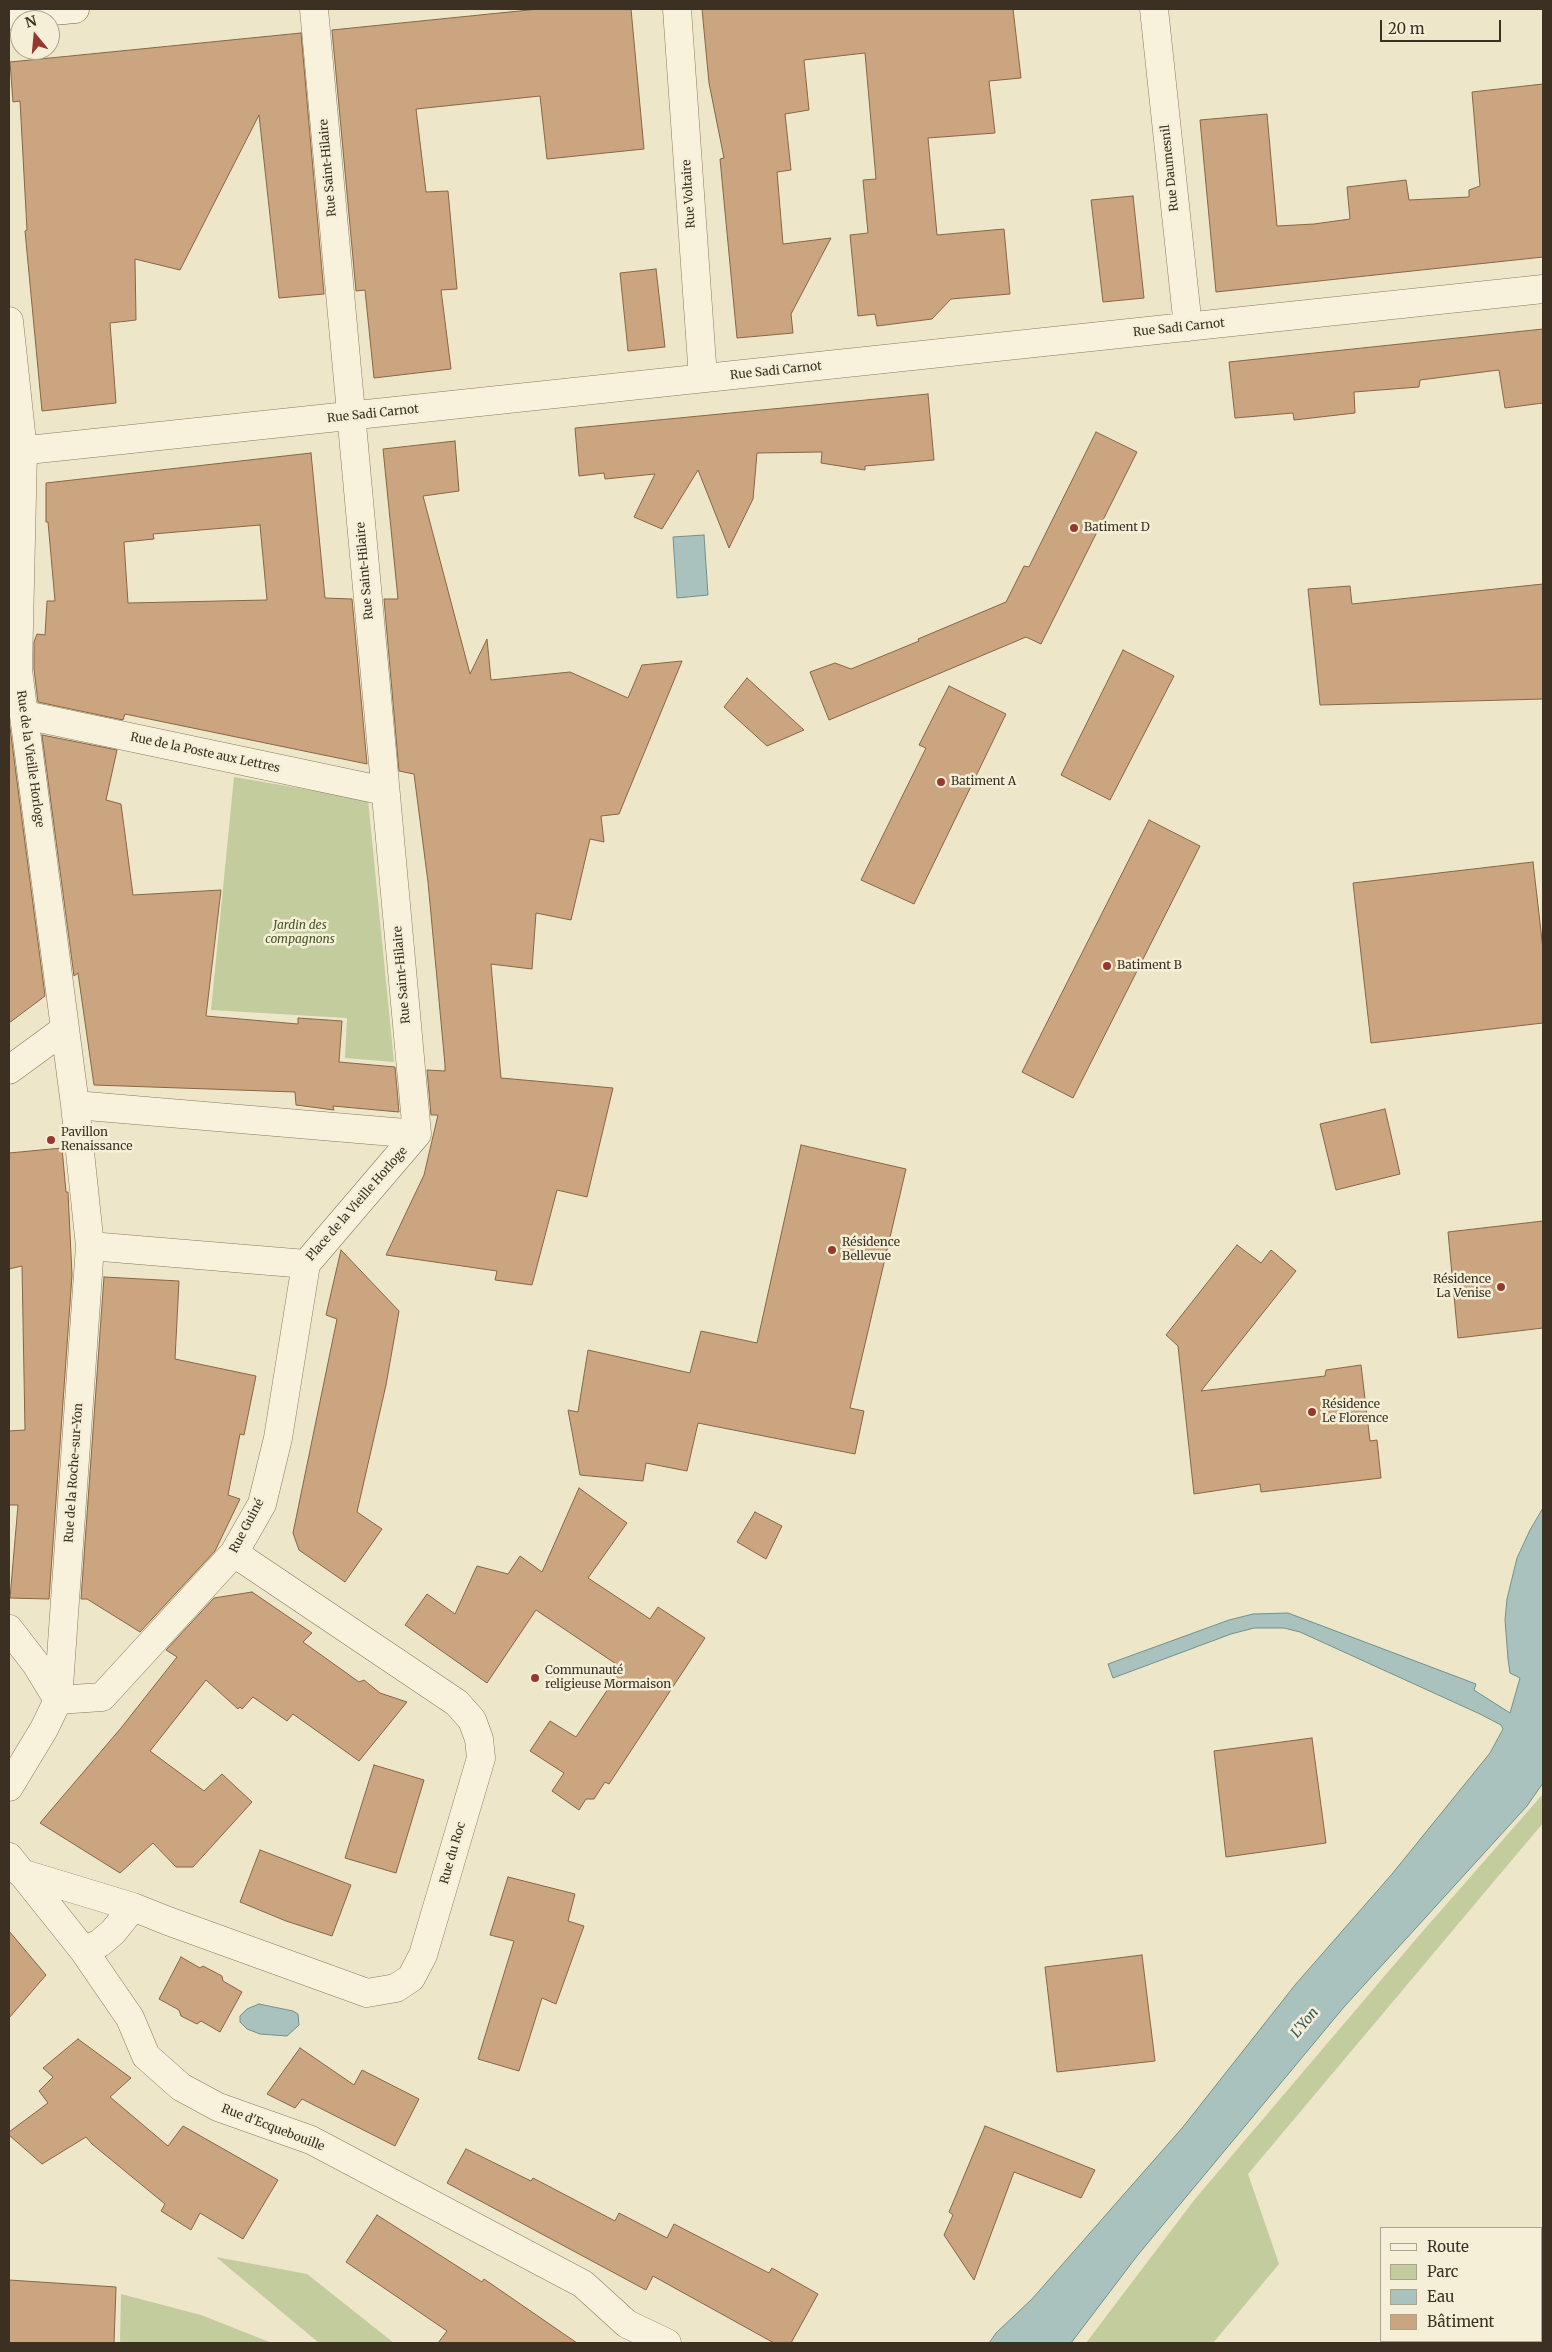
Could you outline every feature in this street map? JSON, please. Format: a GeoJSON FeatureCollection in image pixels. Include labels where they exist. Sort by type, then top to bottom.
{"type":"FeatureCollection","features":[{"type":"Feature","properties":{"kind":"street"},"geometry":{"type":"LineString","coordinates":[[9,15],[75,9]]}},
{"type":"Feature","properties":{"kind":"street","name":"Rue Saint-Hilaire"},"geometry":{"type":"LineString","coordinates":[[314,9],[417,1134]]}},
{"type":"Feature","properties":{"kind":"street","name":"Rue Voltaire"},"geometry":{"type":"LineString","coordinates":[[677,9],[703,378]]}},
{"type":"Feature","properties":{"kind":"street","name":"Rue Daumesnil"},"geometry":{"type":"LineString","coordinates":[[1154,9],[1188,327]]}},
{"type":"Feature","properties":{"kind":"street","name":"Rue Sadi Carnot"},"geometry":{"type":"LineString","coordinates":[[16,451],[1543,290]]}},
{"type":"Feature","properties":{"kind":"street","name":"Rue de la Vieille Horloge"},"geometry":{"type":"LineString","coordinates":[[9,321],[16,451],[13,671],[24,715],[75,1106]]}},
{"type":"Feature","properties":{"kind":"street","name":"Rue de la Poste aux Lettres"},"geometry":{"type":"LineString","coordinates":[[24,715],[386,791]]}},
{"type":"Feature","properties":{"kind":"street"},"geometry":{"type":"LineString","coordinates":[[9,1070],[66,1029]]}},
{"type":"Feature","properties":{"kind":"street"},"geometry":{"type":"LineString","coordinates":[[75,1106],[90,1246]]}},
{"type":"Feature","properties":{"kind":"street","name":"Place de la Vieille Horloge"},"geometry":{"type":"LineString","coordinates":[[75,1106],[417,1134]]}},
{"type":"Feature","properties":{"kind":"street","name":"Place de la Vieille Horloge"},"geometry":{"type":"LineString","coordinates":[[90,1246],[306,1264],[417,1134]]}},
{"type":"Feature","properties":{"kind":"street","name":"Rue de la Roche-sur-Yon"},"geometry":{"type":"LineString","coordinates":[[58,1700],[90,1246]]}},
{"type":"Feature","properties":{"kind":"street","name":"Rue Guiné"},"geometry":{"type":"LineString","coordinates":[[58,1700],[102,1697],[234,1553],[262,1504],[278,1438],[306,1264]]}},
{"type":"Feature","properties":{"kind":"street","name":"Rue du Roc"},"geometry":{"type":"LineString","coordinates":[[15,1865],[367,1993],[396,1988],[410,1978],[423,1955],[481,1758],[479,1739],[472,1720],[457,1703],[234,1553]]}},
{"type":"Feature","properties":{"kind":"street"},"geometry":{"type":"LineString","coordinates":[[9,1629],[36,1664],[58,1700],[44,1729],[9,1787]]}},
{"type":"Feature","properties":{"kind":"street","name":"Rue d'Ecquebouille"},"geometry":{"type":"LineString","coordinates":[[15,1865],[84,1951],[130,2018],[146,2056],[181,2087],[218,2107],[311,2140],[583,2284],[627,2324],[667,2343]]}},
{"type":"Feature","properties":{"kind":"street"},"geometry":{"type":"LineString","coordinates":[[84,1951],[100,1943],[113,1932],[133,1907]]}},
{"type":"Feature","properties":{"kind":"green space","name":"Jardin des compagnons"},"geometry":{"type":"Polygon","coordinates":[[[234,777],[368,800],[394,1062],[345,1058],[347,1018],[211,1010],[234,777]]]}},
{"type":"Feature","properties":{"kind":"green space"},"geometry":{"type":"Polygon","coordinates":[[[1543,1794],[1543,1823],[1248,2174],[1279,2264],[1213,2343],[1086,2343],[1195,2199],[1416,1939],[1543,1794]]]}},
{"type":"Feature","properties":{"kind":"green space"},"geometry":{"type":"Polygon","coordinates":[[[216,2257],[307,2274],[394,2343],[319,2343],[216,2257]]]}},
{"type":"Feature","properties":{"kind":"green space"},"geometry":{"type":"Polygon","coordinates":[[[121,2294],[201,2315],[272,2343],[120,2343],[121,2294]]]}},
{"type":"Feature","properties":{"kind":"water"},"geometry":{"type":"Polygon","coordinates":[[[704,535],[708,595],[677,598],[673,537],[704,535]]]}},
{"type":"Feature","properties":{"kind":"water","name":"L'Yon"},"geometry":{"type":"Polygon","coordinates":[[[1543,1508],[1543,1783],[1527,1806],[1344,2007],[1137,2256],[1071,2343],[989,2343],[996,2333],[1032,2299],[1183,2127],[1295,1985],[1392,1874],[1490,1753],[1503,1729],[1501,1725],[1480,1714],[1300,1632],[1284,1628],[1254,1628],[1231,1634],[1113,1678],[1108,1664],[1229,1620],[1253,1614],[1288,1613],[1476,1684],[1474,1690],[1510,1713],[1520,1678],[1510,1673],[1505,1620],[1507,1599],[1517,1558],[1543,1508]]]}},
{"type":"Feature","properties":{"kind":"water"},"geometry":{"type":"Polygon","coordinates":[[[259,2004],[293,2011],[298,2014],[299,2025],[287,2036],[260,2034],[247,2029],[240,2022],[240,2016],[247,2009],[259,2004]]]}},
{"type":"Feature","properties":{"kind":"building"},"geometry":{"type":"Polygon","coordinates":[[[539,9],[631,9],[644,149],[547,159],[540,96],[416,109],[426,192],[448,191],[457,289],[441,290],[451,369],[374,378],[365,290],[356,291],[332,30],[539,9]]]}},
{"type":"Feature","properties":{"kind":"building"},"geometry":{"type":"Polygon","coordinates":[[[702,9],[1013,9],[1021,78],[989,81],[995,133],[928,138],[937,235],[1004,229],[1010,294],[951,299],[932,319],[877,326],[875,314],[858,316],[850,235],[868,233],[863,180],[876,179],[865,53],[804,60],[809,110],[785,114],[791,170],[777,172],[783,244],[831,238],[791,314],[793,333],[737,338],[720,159],[724,158],[709,83],[702,9]]]}},
{"type":"Feature","properties":{"kind":"building"},"geometry":{"type":"Polygon","coordinates":[[[301,33],[324,294],[279,298],[259,115],[180,270],[135,259],[136,320],[110,323],[116,403],[42,411],[25,231],[27,230],[20,101],[13,102],[10,62],[60,60],[60,57],[301,33]]]}},
{"type":"Feature","properties":{"kind":"building"},"geometry":{"type":"Polygon","coordinates":[[[1543,84],[1543,257],[1216,292],[1200,120],[1267,114],[1277,226],[1314,224],[1350,219],[1347,187],[1406,180],[1409,200],[1469,197],[1469,190],[1480,186],[1472,92],[1543,84]]]}},
{"type":"Feature","properties":{"kind":"building"},"geometry":{"type":"Polygon","coordinates":[[[1133,196],[1144,298],[1103,302],[1091,200],[1133,196]]]}},
{"type":"Feature","properties":{"kind":"building"},"geometry":{"type":"Polygon","coordinates":[[[656,269],[665,347],[628,351],[620,273],[656,269]]]}},
{"type":"Feature","properties":{"kind":"building"},"geometry":{"type":"Polygon","coordinates":[[[1543,329],[1543,403],[1505,408],[1499,370],[1420,380],[1419,387],[1354,392],[1355,413],[1294,420],[1293,413],[1235,418],[1229,362],[1543,329]]]}},
{"type":"Feature","properties":{"kind":"building"},"geometry":{"type":"Polygon","coordinates":[[[928,394],[934,460],[865,466],[865,470],[821,463],[822,452],[757,453],[753,499],[729,548],[698,470],[662,529],[634,517],[655,474],[605,479],[604,473],[579,476],[575,428],[928,394]]]}},
{"type":"Feature","properties":{"kind":"building"},"geometry":{"type":"Polygon","coordinates":[[[1096,432],[1137,452],[1041,644],[1026,637],[829,720],[810,672],[835,663],[851,669],[1006,602],[1024,566],[1029,567],[1096,432]]]}},
{"type":"Feature","properties":{"kind":"building"},"geometry":{"type":"Polygon","coordinates":[[[455,441],[459,491],[423,496],[470,674],[487,639],[491,680],[570,672],[628,698],[642,665],[682,661],[619,814],[601,816],[604,842],[590,839],[571,920],[536,913],[532,969],[491,964],[501,1078],[613,1088],[587,1197],[557,1190],[532,1285],[495,1280],[497,1271],[386,1255],[424,1175],[438,1115],[431,1115],[427,1070],[445,1071],[445,1065],[428,882],[414,774],[399,771],[384,599],[398,599],[383,449],[455,441]]]}},
{"type":"Feature","properties":{"kind":"building"},"geometry":{"type":"Polygon","coordinates":[[[311,453],[325,598],[352,599],[367,764],[125,714],[123,720],[38,702],[34,669],[34,642],[37,634],[45,635],[47,601],[55,601],[48,522],[46,522],[46,483],[311,453]],[[260,525],[153,534],[154,539],[124,542],[128,603],[267,600],[260,525]]]}},
{"type":"Feature","properties":{"kind":"building"},"geometry":{"type":"Polygon","coordinates":[[[1543,584],[1543,699],[1320,705],[1308,589],[1350,586],[1352,604],[1543,584]]]}},
{"type":"Feature","properties":{"kind":"building"},"geometry":{"type":"Polygon","coordinates":[[[1123,650],[1174,676],[1110,800],[1061,775],[1123,650]]]}},
{"type":"Feature","properties":{"kind":"building"},"geometry":{"type":"Polygon","coordinates":[[[747,678],[804,730],[767,746],[724,707],[747,678]]]}},
{"type":"Feature","properties":{"kind":"building","name":"Batiment A"},"geometry":{"type":"Polygon","coordinates":[[[949,686],[1006,714],[914,904],[861,880],[926,748],[919,745],[949,686]]]}},
{"type":"Feature","properties":{"kind":"building"},"geometry":{"type":"Polygon","coordinates":[[[9,720],[45,996],[9,1023],[9,720]]]}},
{"type":"Feature","properties":{"kind":"building"},"geometry":{"type":"Polygon","coordinates":[[[42,735],[117,750],[106,800],[121,804],[133,895],[221,890],[206,1016],[298,1024],[298,1018],[342,1021],[339,1062],[395,1067],[399,1112],[333,1106],[334,1110],[296,1105],[295,1092],[94,1085],[78,973],[74,976],[42,735]]]}},
{"type":"Feature","properties":{"kind":"building","name":"Batiment B"},"geometry":{"type":"Polygon","coordinates":[[[1149,820],[1200,846],[1073,1098],[1022,1072],[1149,820]]]}},
{"type":"Feature","properties":{"kind":"building"},"geometry":{"type":"Polygon","coordinates":[[[1533,862],[1543,949],[1543,1023],[1371,1043],[1353,883],[1533,862]]]}},
{"type":"Feature","properties":{"kind":"building"},"geometry":{"type":"Polygon","coordinates":[[[1385,1109],[1400,1174],[1336,1190],[1320,1124],[1385,1109]]]}},
{"type":"Feature","properties":{"kind":"building"},"geometry":{"type":"Polygon","coordinates":[[[801,1145],[906,1169],[850,1408],[864,1411],[855,1454],[698,1423],[687,1471],[646,1463],[643,1481],[580,1475],[568,1410],[578,1412],[588,1350],[690,1373],[701,1331],[757,1343],[801,1145]]]}},
{"type":"Feature","properties":{"kind":"building"},"geometry":{"type":"Polygon","coordinates":[[[62,1148],[66,1192],[68,1192],[72,1275],[49,1599],[10,1598],[18,1505],[9,1505],[9,1431],[25,1430],[22,1266],[9,1269],[9,1153],[62,1148]]]}},
{"type":"Feature","properties":{"kind":"building","name":"Résidence La Venise"},"geometry":{"type":"Polygon","coordinates":[[[1543,1221],[1543,1328],[1458,1338],[1448,1232],[1543,1221]]]}},
{"type":"Feature","properties":{"kind":"building"},"geometry":{"type":"Polygon","coordinates":[[[1237,1245],[1261,1263],[1271,1250],[1296,1271],[1201,1391],[1325,1376],[1326,1370],[1361,1365],[1370,1441],[1377,1440],[1381,1478],[1261,1492],[1260,1484],[1194,1494],[1178,1346],[1166,1335],[1237,1245]]]}},
{"type":"Feature","properties":{"kind":"building"},"geometry":{"type":"Polygon","coordinates":[[[341,1250],[399,1311],[386,1385],[357,1512],[382,1529],[345,1582],[299,1550],[293,1533],[337,1319],[326,1315],[341,1250]]]}},
{"type":"Feature","properties":{"kind":"building"},"geometry":{"type":"Polygon","coordinates":[[[104,1277],[179,1281],[175,1359],[256,1376],[244,1435],[240,1434],[228,1495],[240,1499],[215,1551],[140,1632],[87,1599],[81,1599],[104,1277]]]}},
{"type":"Feature","properties":{"kind":"building"},"geometry":{"type":"Polygon","coordinates":[[[579,1488],[627,1523],[588,1578],[650,1619],[658,1607],[705,1638],[609,1784],[605,1782],[594,1799],[586,1799],[579,1810],[552,1791],[564,1773],[530,1751],[550,1721],[576,1737],[622,1668],[536,1610],[487,1683],[405,1625],[427,1594],[455,1614],[477,1566],[508,1574],[520,1556],[542,1572],[579,1488]]]}},
{"type":"Feature","properties":{"kind":"building"},"geometry":{"type":"Polygon","coordinates":[[[755,1512],[782,1526],[766,1559],[737,1542],[755,1512]]]}},
{"type":"Feature","properties":{"kind":"building"},"geometry":{"type":"Polygon","coordinates":[[[252,1592],[312,1633],[303,1642],[359,1682],[364,1680],[380,1693],[407,1702],[359,1761],[293,1714],[287,1721],[253,1697],[242,1709],[240,1707],[238,1709],[206,1680],[150,1751],[204,1791],[222,1774],[252,1802],[193,1867],[176,1867],[153,1843],[120,1873],[40,1823],[121,1728],[177,1657],[166,1650],[214,1598],[252,1592]]]}},
{"type":"Feature","properties":{"kind":"building"},"geometry":{"type":"Polygon","coordinates":[[[1312,1738],[1326,1843],[1226,1857],[1214,1751],[1312,1738]]]}},
{"type":"Feature","properties":{"kind":"building"},"geometry":{"type":"Polygon","coordinates":[[[374,1765],[424,1780],[396,1873],[345,1858],[374,1765]]]}},
{"type":"Feature","properties":{"kind":"building"},"geometry":{"type":"Polygon","coordinates":[[[260,1850],[351,1885],[332,1936],[286,1921],[240,1902],[260,1850]]]}},
{"type":"Feature","properties":{"kind":"building"},"geometry":{"type":"Polygon","coordinates":[[[508,1877],[575,1894],[568,1921],[584,1926],[556,2004],[542,1998],[519,2071],[478,2059],[514,1941],[490,1935],[508,1877]]]}},
{"type":"Feature","properties":{"kind":"building"},"geometry":{"type":"Polygon","coordinates":[[[9,1931],[46,1975],[9,2018],[9,1931]]]}},
{"type":"Feature","properties":{"kind":"building"},"geometry":{"type":"Polygon","coordinates":[[[1142,1955],[1155,2061],[1057,2072],[1045,1967],[1142,1955]]]}},
{"type":"Feature","properties":{"kind":"building"},"geometry":{"type":"Polygon","coordinates":[[[181,1957],[200,1968],[203,1966],[222,1976],[223,1981],[242,1992],[220,2032],[201,2021],[197,2024],[181,2016],[179,2010],[159,1999],[181,1957]]]}},
{"type":"Feature","properties":{"kind":"building"},"geometry":{"type":"Polygon","coordinates":[[[78,2039],[131,2078],[110,2097],[168,2146],[183,2126],[278,2180],[243,2239],[200,2213],[191,2230],[161,2211],[165,2204],[86,2137],[42,2164],[9,2135],[9,2132],[48,2103],[39,2091],[53,2077],[43,2068],[78,2039]]]}},
{"type":"Feature","properties":{"kind":"building"},"geometry":{"type":"Polygon","coordinates":[[[300,2048],[354,2085],[362,2070],[419,2099],[395,2146],[302,2099],[295,2108],[267,2094],[300,2048]]]}},
{"type":"Feature","properties":{"kind":"building"},"geometry":{"type":"Polygon","coordinates":[[[985,2126],[1095,2170],[1081,2198],[1014,2172],[974,2280],[944,2235],[953,2215],[949,2212],[985,2126]]]}},
{"type":"Feature","properties":{"kind":"building"},"geometry":{"type":"Polygon","coordinates":[[[466,2149],[531,2181],[533,2178],[615,2221],[619,2213],[667,2238],[674,2224],[769,2273],[772,2268],[818,2294],[791,2343],[774,2343],[653,2276],[646,2290],[447,2183],[466,2149]]]}},
{"type":"Feature","properties":{"kind":"building"},"geometry":{"type":"Polygon","coordinates":[[[377,2215],[482,2282],[484,2279],[577,2343],[438,2343],[447,2331],[346,2262],[377,2215]]]}},
{"type":"Feature","properties":{"kind":"building"},"geometry":{"type":"Polygon","coordinates":[[[9,2280],[116,2287],[114,2343],[9,2343],[9,2280]]]}},
{"type":"Feature","properties":{"kind":"place","name":"Batiment D"},"geometry":{"type":"Point","coordinates":[1074,528]}},
{"type":"Feature","properties":{"kind":"place","name":"Batiment A"},"geometry":{"type":"Point","coordinates":[941,782]}},
{"type":"Feature","properties":{"kind":"place","name":"Batiment B"},"geometry":{"type":"Point","coordinates":[1107,966]}},
{"type":"Feature","properties":{"kind":"place","name":"Pavillon Renaissance"},"geometry":{"type":"Point","coordinates":[51,1140]}},
{"type":"Feature","properties":{"kind":"place","name":"Résidence Bellevue"},"geometry":{"type":"Point","coordinates":[832,1250]}},
{"type":"Feature","properties":{"kind":"place","name":"Résidence La Venise"},"geometry":{"type":"Point","coordinates":[1501,1287]}},
{"type":"Feature","properties":{"kind":"place","name":"Résidence Le Florence"},"geometry":{"type":"Point","coordinates":[1312,1412]}},
{"type":"Feature","properties":{"kind":"place","name":"Communauté religieuse Mormaison"},"geometry":{"type":"Point","coordinates":[535,1678]}}]}
